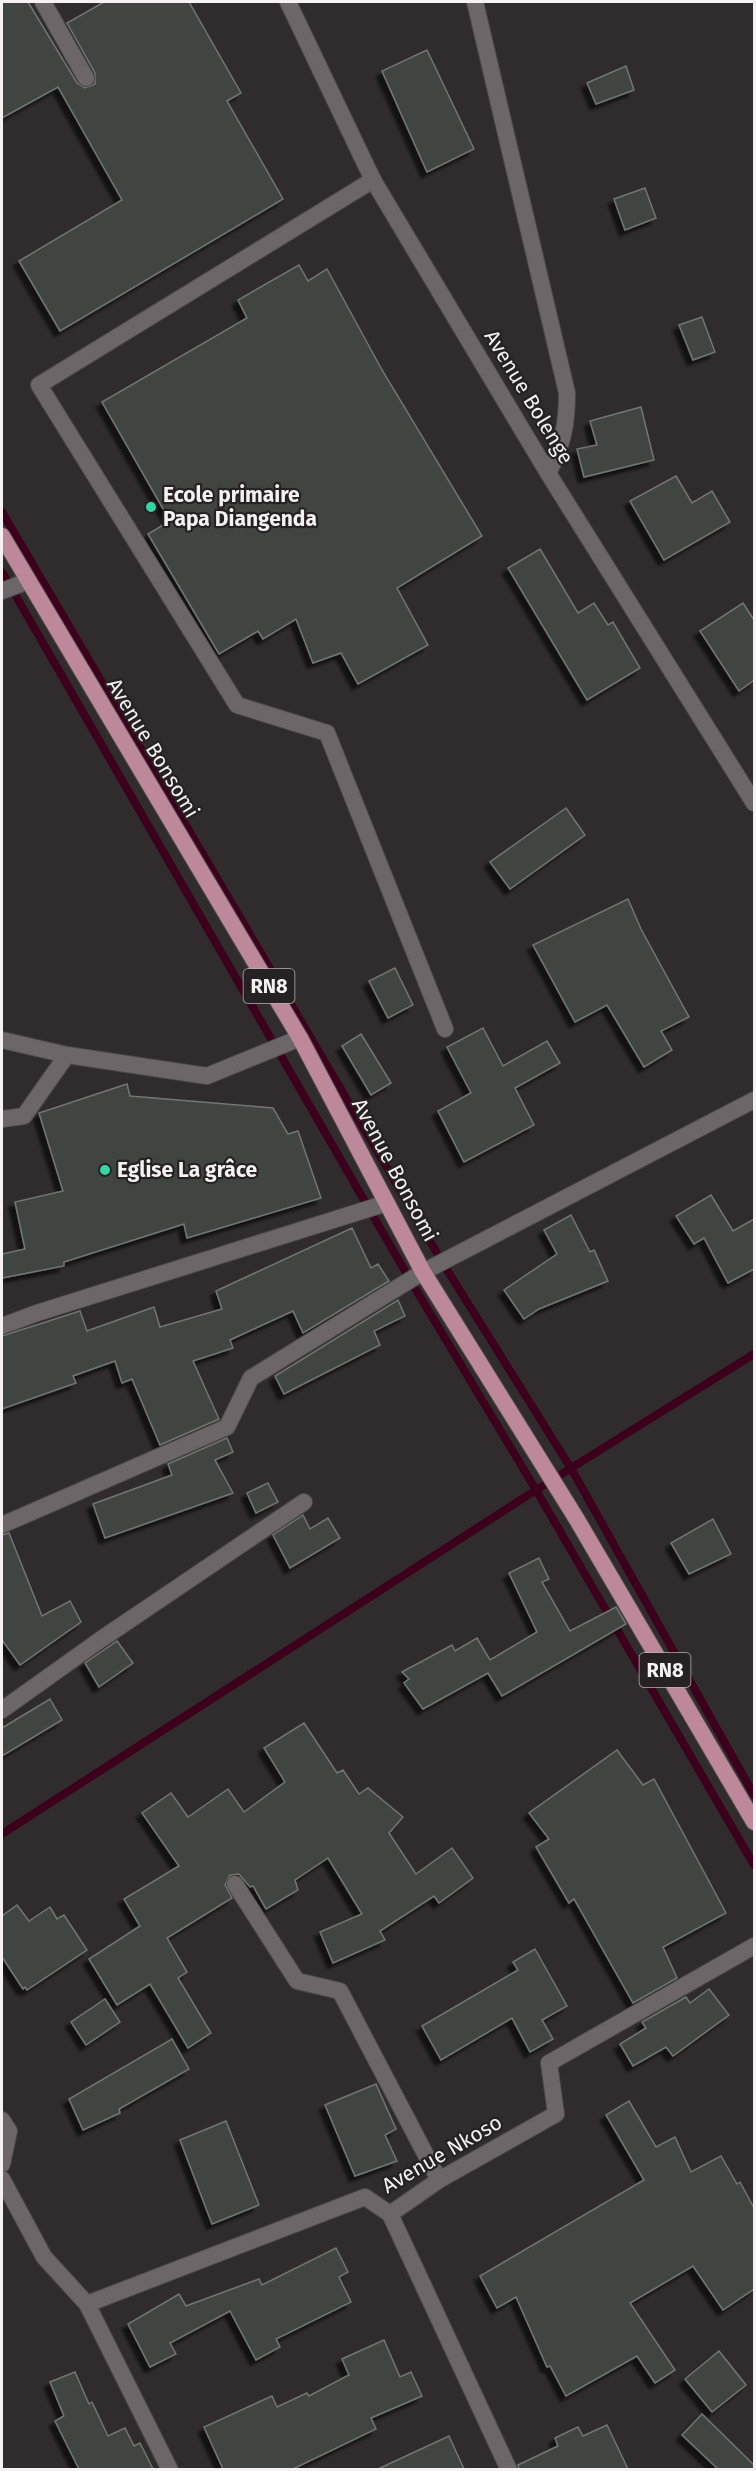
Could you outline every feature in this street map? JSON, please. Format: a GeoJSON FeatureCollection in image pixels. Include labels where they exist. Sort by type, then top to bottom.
{"type":"FeatureCollection","features":[{"type":"Feature","properties":{"kind":"main road","name":"Avenue Bonsomi"},"geometry":{"type":"LineString","coordinates":[[2,536],[300,1038],[423,1272],[576,1518],[754,1822]]}},
{"type":"Feature","properties":{"kind":"street"},"geometry":{"type":"LineString","coordinates":[[43,2],[86,78]]}},
{"type":"Feature","properties":{"kind":"street","name":"Avenue Bolenge"},"geometry":{"type":"LineString","coordinates":[[288,2],[373,180],[548,473],[754,802]]}},
{"type":"Feature","properties":{"kind":"street"},"geometry":{"type":"LineString","coordinates":[[475,2],[567,393],[567,425],[560,450],[548,473]]}},
{"type":"Feature","properties":{"kind":"street"},"geometry":{"type":"LineString","coordinates":[[373,180],[39,385],[237,705],[327,734],[445,1029]]}},
{"type":"Feature","properties":{"kind":"street"},"geometry":{"type":"LineString","coordinates":[[2,591],[28,581]]}},
{"type":"Feature","properties":{"kind":"street"},"geometry":{"type":"LineString","coordinates":[[2,1040],[67,1055],[207,1076],[300,1038]]}},
{"type":"Feature","properties":{"kind":"street"},"geometry":{"type":"LineString","coordinates":[[2,1119],[24,1116],[67,1055]]}},
{"type":"Feature","properties":{"kind":"street"},"geometry":{"type":"LineString","coordinates":[[2,1526],[227,1427],[251,1378],[423,1272],[754,1100]]}},
{"type":"Feature","properties":{"kind":"street"},"geometry":{"type":"LineString","coordinates":[[2,1326],[387,1203]]}},
{"type":"Feature","properties":{"kind":"street"},"geometry":{"type":"LineString","coordinates":[[2,1710],[100,1640],[304,1502]]}},
{"type":"Feature","properties":{"kind":"street"},"geometry":{"type":"LineString","coordinates":[[235,1884],[297,1981],[340,1991],[439,2180]]}},
{"type":"Feature","properties":{"kind":"street","name":"Avenue Nkoso"},"geometry":{"type":"LineString","coordinates":[[87,2304],[365,2197],[390,2214],[439,2180],[556,2114],[549,2063],[754,1946]]}},
{"type":"Feature","properties":{"kind":"street"},"geometry":{"type":"LineString","coordinates":[[2,2120],[9,2131],[2,2164]]}},
{"type":"Feature","properties":{"kind":"street"},"geometry":{"type":"LineString","coordinates":[[2,2179],[44,2257],[87,2304],[170,2469]]}},
{"type":"Feature","properties":{"kind":"street"},"geometry":{"type":"LineString","coordinates":[[390,2214],[509,2469]]}},
{"type":"Feature","properties":{"kind":"building"},"geometry":{"type":"Polygon","coordinates":[[[2,2],[28,2],[77,83],[85,88],[95,84],[95,73],[67,23],[104,2],[189,2],[241,93],[227,101],[283,199],[60,331],[19,261],[122,200],[58,87],[2,118],[2,2]]]}},
{"type":"Feature","properties":{"kind":"building"},"geometry":{"type":"Polygon","coordinates":[[[427,50],[474,149],[427,172],[382,71],[427,50]]]}},
{"type":"Feature","properties":{"kind":"building"},"geometry":{"type":"Polygon","coordinates":[[[626,66],[634,90],[596,104],[587,83],[626,66]]]}},
{"type":"Feature","properties":{"kind":"building"},"geometry":{"type":"Polygon","coordinates":[[[645,188],[656,218],[625,230],[614,199],[645,188]]]}},
{"type":"Feature","properties":{"kind":"building"},"geometry":{"type":"Polygon","coordinates":[[[299,265],[308,281],[327,269],[382,370],[482,536],[397,588],[428,645],[358,684],[341,653],[313,663],[296,619],[263,639],[258,631],[219,654],[148,534],[170,521],[102,402],[247,318],[238,300],[299,265]]]}},
{"type":"Feature","properties":{"kind":"building"},"geometry":{"type":"Polygon","coordinates":[[[702,317],[715,352],[693,360],[679,325],[702,317]]]}},
{"type":"Feature","properties":{"kind":"building"},"geometry":{"type":"Polygon","coordinates":[[[641,407],[654,460],[584,477],[577,449],[597,445],[590,421],[641,407]]]}},
{"type":"Feature","properties":{"kind":"building"},"geometry":{"type":"Polygon","coordinates":[[[676,476],[692,503],[712,491],[730,522],[664,560],[630,501],[676,476]]]}},
{"type":"Feature","properties":{"kind":"building"},"geometry":{"type":"Polygon","coordinates":[[[540,549],[578,613],[594,603],[608,625],[613,622],[640,668],[587,700],[508,568],[540,549]]]}},
{"type":"Feature","properties":{"kind":"building"},"geometry":{"type":"Polygon","coordinates":[[[743,603],[754,620],[754,680],[739,691],[700,631],[743,603]]]}},
{"type":"Feature","properties":{"kind":"building"},"geometry":{"type":"Polygon","coordinates":[[[566,808],[585,835],[510,889],[490,862],[566,808]]]}},
{"type":"Feature","properties":{"kind":"building"},"geometry":{"type":"Polygon","coordinates":[[[628,899],[641,929],[689,1017],[661,1031],[672,1050],[644,1067],[607,1005],[575,1022],[533,945],[628,899]]]}},
{"type":"Feature","properties":{"kind":"building"},"geometry":{"type":"Polygon","coordinates":[[[395,968],[413,1005],[388,1018],[369,981],[395,968]]]}},
{"type":"Feature","properties":{"kind":"building"},"geometry":{"type":"Polygon","coordinates":[[[483,1028],[503,1066],[547,1041],[560,1063],[515,1088],[534,1125],[464,1162],[438,1111],[471,1093],[447,1047],[483,1028]]]}},
{"type":"Feature","properties":{"kind":"building"},"geometry":{"type":"Polygon","coordinates":[[[361,1034],[391,1083],[371,1095],[342,1046],[361,1034]]]}},
{"type":"Feature","properties":{"kind":"building"},"geometry":{"type":"Polygon","coordinates":[[[127,1084],[130,1096],[273,1108],[288,1134],[298,1131],[321,1198],[187,1238],[184,1224],[64,1262],[64,1266],[2,1278],[2,1254],[25,1249],[15,1202],[63,1191],[39,1113],[127,1084]]]}},
{"type":"Feature","properties":{"kind":"building"},"geometry":{"type":"Polygon","coordinates":[[[711,1195],[733,1231],[754,1219],[754,1269],[728,1283],[704,1238],[694,1244],[676,1216],[711,1195]]]}},
{"type":"Feature","properties":{"kind":"building"},"geometry":{"type":"Polygon","coordinates":[[[571,1215],[590,1252],[594,1250],[608,1281],[539,1309],[524,1319],[504,1290],[557,1254],[544,1230],[571,1215]]]}},
{"type":"Feature","properties":{"kind":"building"},"geometry":{"type":"Polygon","coordinates":[[[352,1228],[371,1268],[378,1264],[389,1281],[303,1333],[293,1311],[230,1340],[233,1348],[193,1361],[219,1419],[160,1445],[132,1379],[122,1383],[115,1361],[73,1376],[76,1383],[2,1409],[2,1336],[80,1311],[87,1331],[154,1307],[160,1327],[222,1309],[216,1291],[352,1228]]]}},
{"type":"Feature","properties":{"kind":"building"},"geometry":{"type":"Polygon","coordinates":[[[398,1300],[405,1316],[374,1331],[380,1345],[284,1394],[275,1376],[398,1300]]]}},
{"type":"Feature","properties":{"kind":"building"},"geometry":{"type":"Polygon","coordinates":[[[227,1438],[233,1452],[215,1460],[233,1493],[105,1538],[93,1504],[172,1475],[168,1464],[227,1438]]]}},
{"type":"Feature","properties":{"kind":"building"},"geometry":{"type":"Polygon","coordinates":[[[268,1483],[278,1502],[256,1513],[247,1493],[268,1483]]]}},
{"type":"Feature","properties":{"kind":"building"},"geometry":{"type":"Polygon","coordinates":[[[303,1515],[310,1529],[328,1518],[340,1538],[290,1568],[273,1535],[303,1515]]]}},
{"type":"Feature","properties":{"kind":"building"},"geometry":{"type":"Polygon","coordinates":[[[713,1519],[731,1554],[689,1574],[671,1543],[713,1519]]]}},
{"type":"Feature","properties":{"kind":"building"},"geometry":{"type":"Polygon","coordinates":[[[9,1533],[42,1616],[70,1601],[81,1622],[20,1665],[2,1640],[2,1535],[9,1533]]]}},
{"type":"Feature","properties":{"kind":"building"},"geometry":{"type":"Polygon","coordinates":[[[539,1558],[549,1579],[542,1582],[570,1631],[616,1607],[626,1624],[502,1696],[488,1673],[423,1709],[404,1683],[409,1679],[402,1672],[452,1645],[455,1651],[477,1638],[490,1660],[537,1632],[509,1573],[539,1558]]]}},
{"type":"Feature","properties":{"kind":"building"},"geometry":{"type":"Polygon","coordinates":[[[117,1641],[133,1663],[99,1687],[85,1663],[117,1641]]]}},
{"type":"Feature","properties":{"kind":"building"},"geometry":{"type":"Polygon","coordinates":[[[50,1699],[62,1720],[2,1756],[2,1728],[50,1699]]]}},
{"type":"Feature","properties":{"kind":"building"},"geometry":{"type":"Polygon","coordinates":[[[304,1723],[337,1773],[343,1770],[359,1794],[368,1788],[403,1817],[389,1833],[416,1874],[452,1848],[473,1878],[439,1903],[434,1896],[380,1931],[385,1940],[333,1963],[320,1932],[362,1914],[328,1858],[295,1880],[298,1890],[266,1909],[253,1886],[250,1887],[239,1874],[230,1875],[225,1885],[232,1898],[167,1938],[187,1972],[178,1978],[211,2033],[188,2048],[150,1984],[117,2005],[89,1959],[140,1926],[124,1899],[179,1866],[142,1813],[171,1793],[188,1817],[228,1789],[244,1812],[285,1782],[264,1748],[304,1723]]]}},
{"type":"Feature","properties":{"kind":"building"},"geometry":{"type":"Polygon","coordinates":[[[617,1750],[643,1785],[654,1779],[726,1913],[663,1947],[677,1978],[633,2003],[574,1899],[569,1903],[536,1847],[549,1839],[529,1813],[617,1750]]]}},
{"type":"Feature","properties":{"kind":"building"},"geometry":{"type":"Polygon","coordinates":[[[17,1905],[29,1921],[50,1907],[57,1919],[64,1915],[87,1950],[27,1990],[25,1987],[23,1989],[2,1957],[2,1916],[17,1905]]]}},
{"type":"Feature","properties":{"kind":"building"},"geometry":{"type":"Polygon","coordinates":[[[535,1949],[567,2006],[542,2020],[553,2039],[530,2052],[512,2018],[441,2060],[422,2026],[518,1970],[513,1962],[535,1949]]]}},
{"type":"Feature","properties":{"kind":"building"},"geometry":{"type":"Polygon","coordinates":[[[709,1989],[729,2015],[673,2056],[666,2047],[633,2066],[620,2044],[646,2028],[642,2022],[686,1997],[690,2003],[709,1989]]]}},
{"type":"Feature","properties":{"kind":"building"},"geometry":{"type":"Polygon","coordinates":[[[105,1999],[120,2022],[86,2045],[71,2022],[105,1999]]]}},
{"type":"Feature","properties":{"kind":"building"},"geometry":{"type":"Polygon","coordinates":[[[172,2039],[189,2069],[119,2109],[120,2113],[83,2130],[69,2099],[172,2039]]]}},
{"type":"Feature","properties":{"kind":"building"},"geometry":{"type":"Polygon","coordinates":[[[376,2084],[396,2129],[385,2135],[397,2161],[355,2176],[325,2105],[376,2084]]]}},
{"type":"Feature","properties":{"kind":"building"},"geometry":{"type":"Polygon","coordinates":[[[629,2101],[656,2147],[675,2137],[691,2172],[721,2156],[737,2184],[740,2182],[754,2208],[754,2289],[723,2310],[693,2266],[630,2303],[675,2370],[655,2383],[637,2356],[566,2396],[550,2366],[547,2367],[516,2297],[497,2308],[480,2276],[644,2180],[606,2115],[629,2101]]]}},
{"type":"Feature","properties":{"kind":"building"},"geometry":{"type":"Polygon","coordinates":[[[226,2121],[259,2205],[212,2224],[180,2140],[226,2121]]]}},
{"type":"Feature","properties":{"kind":"building"},"geometry":{"type":"Polygon","coordinates":[[[336,2248],[348,2272],[339,2277],[351,2302],[276,2339],[280,2347],[256,2360],[230,2311],[170,2343],[176,2354],[150,2367],[128,2324],[179,2294],[186,2306],[259,2279],[262,2285],[336,2248]]]}},
{"type":"Feature","properties":{"kind":"building"},"geometry":{"type":"Polygon","coordinates":[[[384,2340],[400,2377],[411,2372],[422,2396],[371,2418],[376,2429],[293,2469],[223,2469],[204,2427],[272,2396],[277,2407],[307,2393],[309,2396],[349,2375],[342,2359],[384,2340]]]}},
{"type":"Feature","properties":{"kind":"building"},"geometry":{"type":"Polygon","coordinates":[[[719,2351],[746,2385],[712,2412],[685,2379],[719,2351]]]}},
{"type":"Feature","properties":{"kind":"building"},"geometry":{"type":"Polygon","coordinates":[[[75,2372],[89,2404],[92,2402],[108,2436],[125,2428],[134,2446],[140,2443],[153,2469],[79,2469],[55,2421],[64,2416],[50,2382],[75,2372]]]}},
{"type":"Feature","properties":{"kind":"building"},"geometry":{"type":"Polygon","coordinates":[[[702,2414],[754,2465],[754,2469],[718,2469],[682,2435],[702,2414]]]}},
{"type":"Feature","properties":{"kind":"building"},"geometry":{"type":"Polygon","coordinates":[[[607,2425],[628,2469],[519,2469],[518,2465],[558,2446],[555,2438],[578,2427],[583,2436],[607,2425]]]}},
{"type":"Feature","properties":{"kind":"building"},"geometry":{"type":"Polygon","coordinates":[[[449,2436],[464,2469],[378,2469],[449,2436]]]}},
{"type":"Feature","properties":{"kind":"waterway"},"geometry":{"type":"LineString","coordinates":[[2,512],[444,1265],[572,1470],[754,1795]]}},
{"type":"Feature","properties":{"kind":"waterway"},"geometry":{"type":"LineString","coordinates":[[2,572],[413,1285],[536,1490],[754,1865]]}},
{"type":"Feature","properties":{"kind":"waterway"},"geometry":{"type":"LineString","coordinates":[[2,1834],[536,1490],[754,1354]]}},
{"type":"Feature","properties":{"kind":"place","name":"Ecole primaire Papa Diangenda"},"geometry":{"type":"Point","coordinates":[151,507]}},
{"type":"Feature","properties":{"kind":"place","name":"Eglise La grâce"},"geometry":{"type":"Point","coordinates":[105,1170]}}]}
